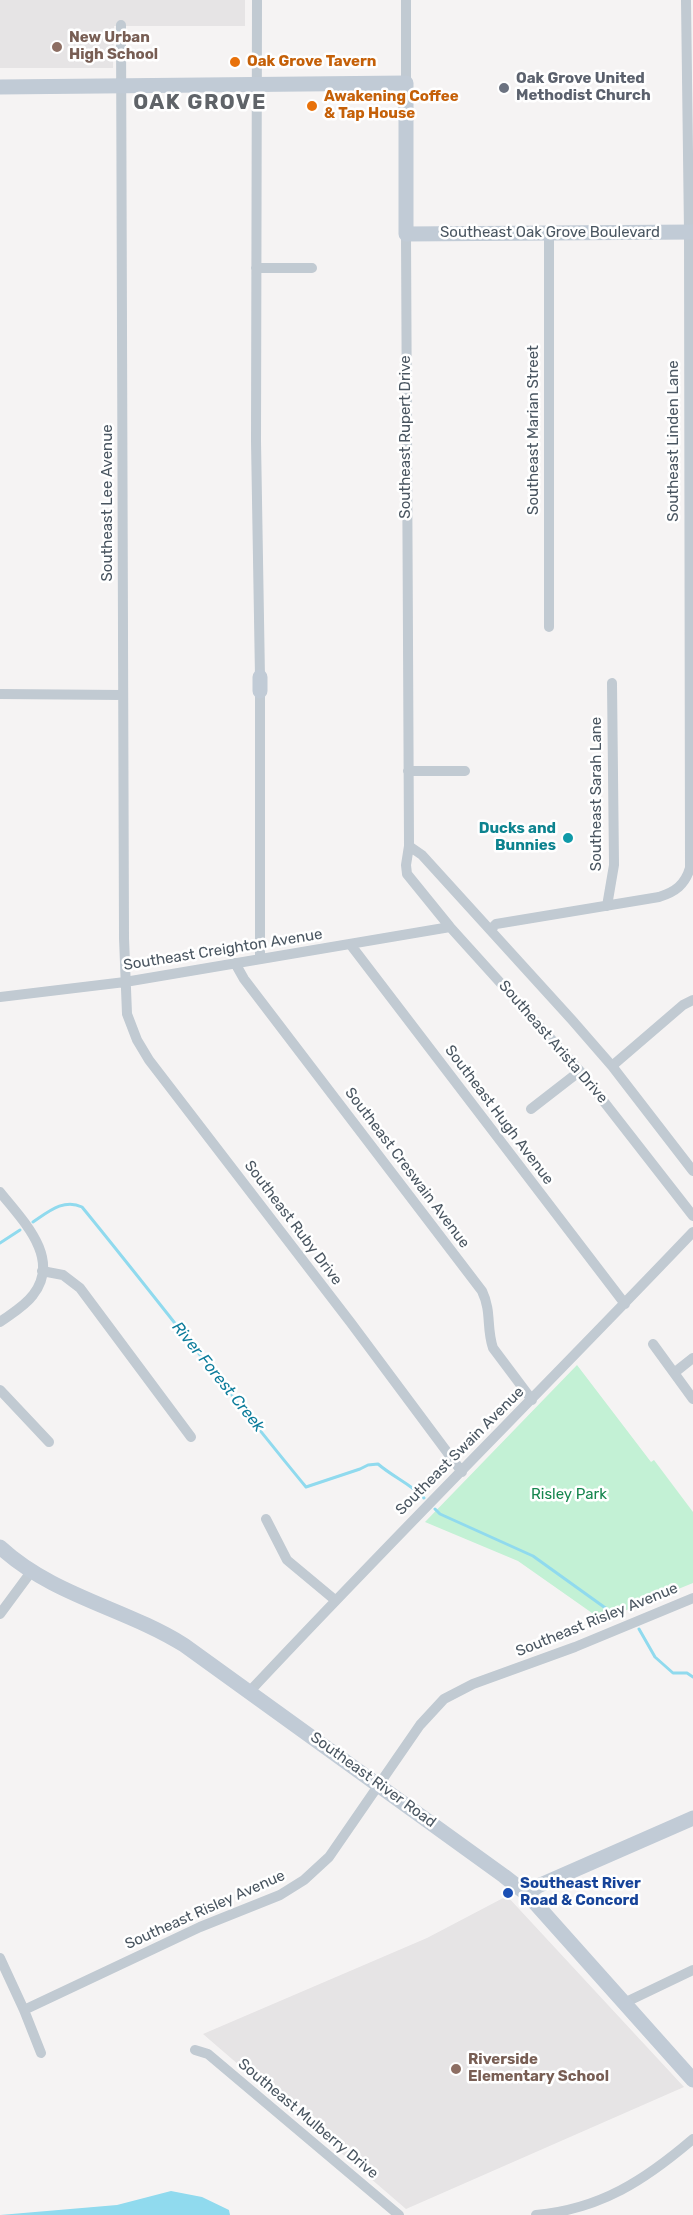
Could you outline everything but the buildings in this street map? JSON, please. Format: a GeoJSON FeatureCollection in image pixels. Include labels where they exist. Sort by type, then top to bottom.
{"type":"FeatureCollection","features":[{"type":"Feature","properties":{"kind":"street"},"geometry":{"type":"LineString","coordinates":[[257,0],[256,268],[260,958]]}},
{"type":"Feature","properties":{"kind":"street","name":"Southeast Rupert Drive"},"geometry":{"type":"LineString","coordinates":[[406,0],[409,846],[407,874]]}},
{"type":"Feature","properties":{"kind":"street","name":"Southeast Linden Lane"},"geometry":{"type":"LineString","coordinates":[[607,906],[659,897],[674,891],[685,881],[690,868],[691,232],[690,85],[686,0]]}},
{"type":"Feature","properties":{"kind":"street","name":"Southeast Lee Avenue"},"geometry":{"type":"LineString","coordinates":[[121,25],[125,982]]}},
{"type":"Feature","properties":{"kind":"street"},"geometry":{"type":"LineString","coordinates":[[0,87],[406,83]]}},
{"type":"Feature","properties":{"kind":"street","name":"Southeast Oak Grove Boulevard"},"geometry":{"type":"LineString","coordinates":[[406,234],[691,232]]}},
{"type":"Feature","properties":{"kind":"street","name":"Southeast Marian Street"},"geometry":{"type":"LineString","coordinates":[[549,233],[549,627]]}},
{"type":"Feature","properties":{"kind":"street"},"geometry":{"type":"LineString","coordinates":[[256,268],[312,268]]}},
{"type":"Feature","properties":{"kind":"street","name":"Southeast Sarah Lane"},"geometry":{"type":"LineString","coordinates":[[607,906],[614,865],[612,683]]}},
{"type":"Feature","properties":{"kind":"street"},"geometry":{"type":"LineString","coordinates":[[0,694],[123,695]]}},
{"type":"Feature","properties":{"kind":"street"},"geometry":{"type":"LineString","coordinates":[[408,771],[465,771]]}},
{"type":"Feature","properties":{"kind":"street","name":"Southeast Arista Drive"},"geometry":{"type":"LineString","coordinates":[[409,846],[422,855],[491,929],[612,1066],[693,1171]]}},
{"type":"Feature","properties":{"kind":"street","name":"Southeast Arista Drive"},"geometry":{"type":"LineString","coordinates":[[407,874],[450,927],[580,1071],[693,1216]]}},
{"type":"Feature","properties":{"kind":"street"},"geometry":{"type":"LineString","coordinates":[[491,929],[496,924],[607,906]]}},
{"type":"Feature","properties":{"kind":"street","name":"Southeast Creighton Avenue"},"geometry":{"type":"LineString","coordinates":[[0,996],[125,982],[450,927]]}},
{"type":"Feature","properties":{"kind":"street","name":"Southeast Hugh Avenue"},"geometry":{"type":"LineString","coordinates":[[350,944],[624,1304]]}},
{"type":"Feature","properties":{"kind":"street","name":"Southeast Creswain Avenue"},"geometry":{"type":"LineString","coordinates":[[235,963],[244,979],[482,1291],[488,1304],[490,1340],[493,1348],[532,1400]]}},
{"type":"Feature","properties":{"kind":"street","name":"Southeast Ruby Drive"},"geometry":{"type":"LineString","coordinates":[[125,982],[127,1014],[137,1040],[149,1060],[462,1472]]}},
{"type":"Feature","properties":{"kind":"street"},"geometry":{"type":"LineString","coordinates":[[612,1066],[683,1005],[693,1000]]}},
{"type":"Feature","properties":{"kind":"street"},"geometry":{"type":"LineString","coordinates":[[531,1109],[580,1071]]}},
{"type":"Feature","properties":{"kind":"street"},"geometry":{"type":"LineString","coordinates":[[0,1192],[37,1240],[42,1256],[40,1281],[33,1295],[0,1322]]}},
{"type":"Feature","properties":{"kind":"street","name":"Southeast Swain Avenue"},"geometry":{"type":"LineString","coordinates":[[250,1691],[335,1600],[693,1232]]}},
{"type":"Feature","properties":{"kind":"street"},"geometry":{"type":"LineString","coordinates":[[42,1271],[63,1275],[80,1287],[191,1437]]}},
{"type":"Feature","properties":{"kind":"street"},"geometry":{"type":"LineString","coordinates":[[653,1344],[693,1399]]}},
{"type":"Feature","properties":{"kind":"street"},"geometry":{"type":"LineString","coordinates":[[674,1373],[693,1358]]}},
{"type":"Feature","properties":{"kind":"street"},"geometry":{"type":"LineString","coordinates":[[0,1390],[49,1442]]}},
{"type":"Feature","properties":{"kind":"street"},"geometry":{"type":"LineString","coordinates":[[266,1519],[287,1560],[335,1600]]}},
{"type":"Feature","properties":{"kind":"street","name":"Southeast River Road"},"geometry":{"type":"LineString","coordinates":[[0,1547],[31,1572],[168,1636],[250,1691],[481,1858],[527,1894],[693,2080]]}},
{"type":"Feature","properties":{"kind":"street"},"geometry":{"type":"LineString","coordinates":[[0,1614],[31,1572]]}},
{"type":"Feature","properties":{"kind":"street","name":"Southeast Risley Avenue"},"geometry":{"type":"LineString","coordinates":[[24,2010],[200,1928],[290,1890],[329,1857],[420,1725],[444,1699],[455,1692],[575,1647],[693,1598]]}},
{"type":"Feature","properties":{"kind":"street"},"geometry":{"type":"LineString","coordinates":[[527,1894],[538,1886],[693,1818]]}},
{"type":"Feature","properties":{"kind":"street"},"geometry":{"type":"LineString","coordinates":[[0,1958],[40,2052]]}},
{"type":"Feature","properties":{"kind":"street"},"geometry":{"type":"LineString","coordinates":[[624,2003],[693,1970]]}},
{"type":"Feature","properties":{"kind":"street","name":"Southeast Mulberry Drive"},"geometry":{"type":"LineString","coordinates":[[195,2050],[208,2054],[399,2215]]}},
{"type":"Feature","properties":{"kind":"street"},"geometry":{"type":"LineString","coordinates":[[536,2215],[582,2211],[633,2184],[665,2163],[693,2139]]}},
{"type":"Feature","properties":{"kind":"shaded area","name":"New Urban High School"},"geometry":{"type":"Polygon","coordinates":[[[0,0],[245,0],[245,26],[114,26],[113,68],[0,68],[0,0]]]}},
{"type":"Feature","properties":{"kind":"shaded area","name":"Riverside Elementary School"},"geometry":{"type":"Polygon","coordinates":[[[507,1896],[684,2087],[406,2209],[203,2034],[427,1938],[507,1896]]]}},
{"type":"Feature","properties":{"kind":"green space","name":"Risley Park"},"geometry":{"type":"Polygon","coordinates":[[[577,1365],[651,1462],[654,1460],[693,1512],[693,1583],[602,1620],[518,1561],[425,1522],[577,1365]]]}},
{"type":"Feature","properties":{"kind":"water"},"geometry":{"type":"Polygon","coordinates":[[[171,2191],[202,2197],[229,2210],[230,2215],[0,2215],[117,2205],[171,2191]]]}},
{"type":"Feature","properties":{"kind":"waterway","name":"River Forest Creek"},"geometry":{"type":"LineString","coordinates":[[33,1222],[50,1210],[63,1205],[82,1207],[306,1487],[368,1465],[378,1464],[424,1498]]}},
{"type":"Feature","properties":{"kind":"waterway","name":"River Forest Creek"},"geometry":{"type":"LineString","coordinates":[[0,1243],[20,1230]]}},
{"type":"Feature","properties":{"kind":"waterway","name":"River Forest Creek"},"geometry":{"type":"LineString","coordinates":[[435,1509],[440,1514],[533,1556],[611,1612]]}},
{"type":"Feature","properties":{"kind":"waterway","name":"River Forest Creek"},"geometry":{"type":"LineString","coordinates":[[639,1629],[655,1657],[673,1673],[687,1673],[693,1677]]}},
{"type":"Feature","properties":{"kind":"place","name":"New Urban High School"},"geometry":{"type":"Point","coordinates":[57,47]}},
{"type":"Feature","properties":{"kind":"place","name":"Oak Grove Tavern"},"geometry":{"type":"Point","coordinates":[235,62]}},
{"type":"Feature","properties":{"kind":"place","name":"Oak Grove United Methodist Church"},"geometry":{"type":"Point","coordinates":[504,88]}},
{"type":"Feature","properties":{"kind":"place","name":"Awakening Coffee & Tap House"},"geometry":{"type":"Point","coordinates":[312,106]}},
{"type":"Feature","properties":{"kind":"place","name":"Ducks and Bunnies"},"geometry":{"type":"Point","coordinates":[568,838]}},
{"type":"Feature","properties":{"kind":"place","name":"Southeast River Road & Concord"},"geometry":{"type":"Point","coordinates":[508,1893]}},
{"type":"Feature","properties":{"kind":"place","name":"Riverside Elementary School"},"geometry":{"type":"Point","coordinates":[456,2069]}},
{"type":"Feature","properties":{"kind":"district","name":"OAK GROVE"},"geometry":{"type":"Point","coordinates":[200,103]}}]}
